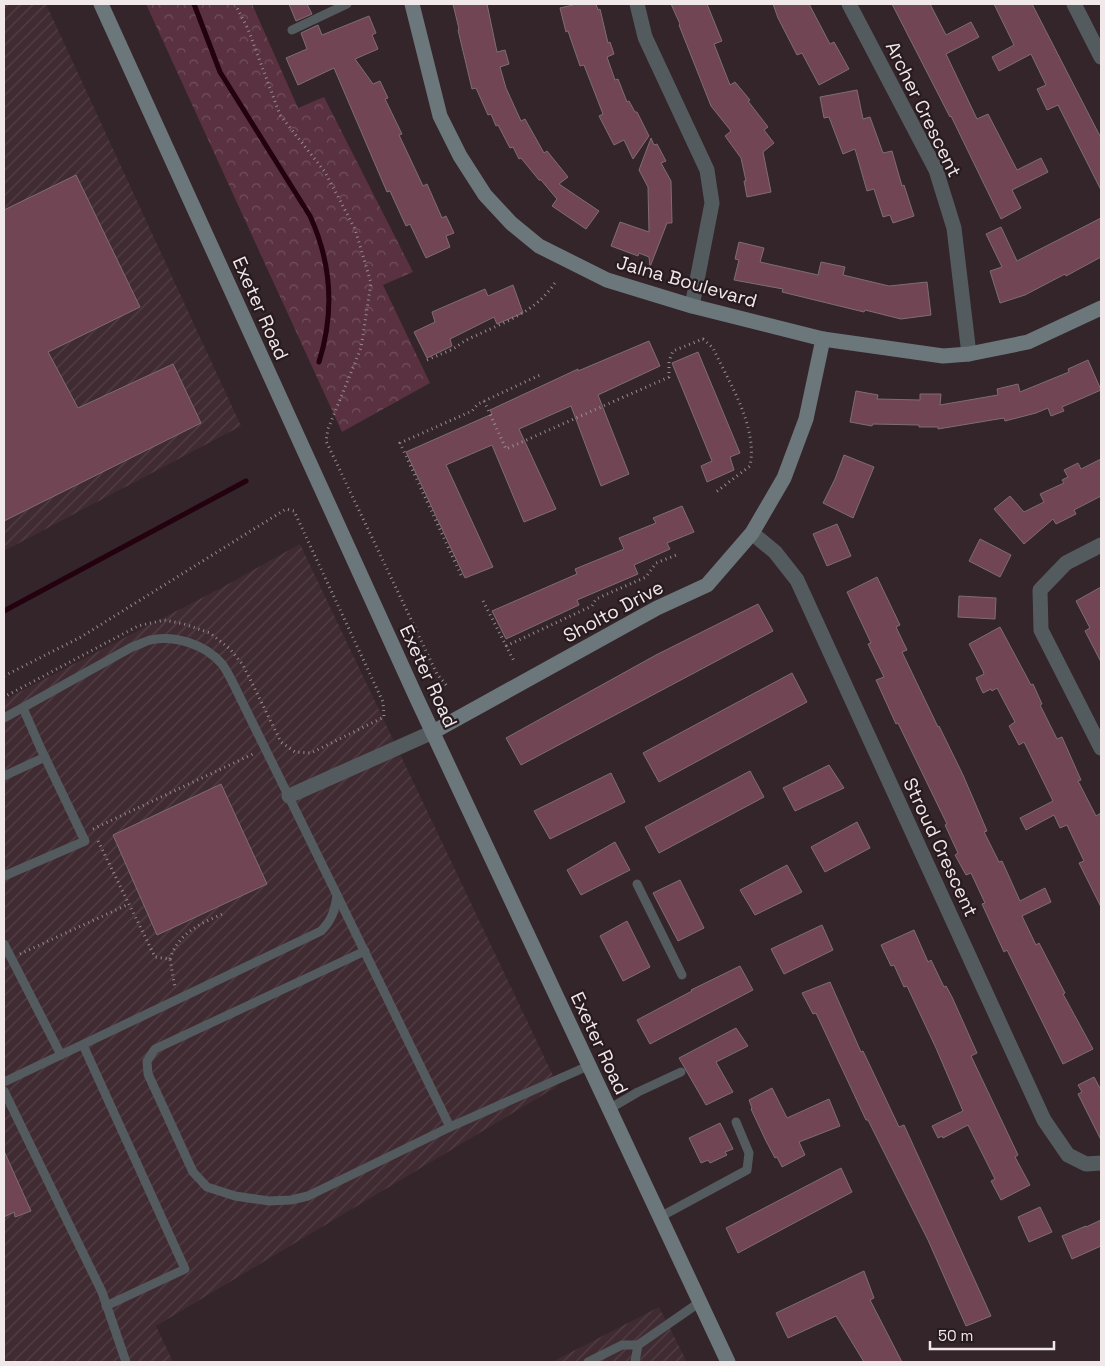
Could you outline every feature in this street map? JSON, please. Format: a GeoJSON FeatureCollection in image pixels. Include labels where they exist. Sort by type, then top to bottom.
{"type":"FeatureCollection","features":[{"type":"Feature","properties":{"kind":"main road","name":"Exeter Road"},"geometry":{"type":"LineString","coordinates":[[101,4],[433,732],[728,1362]]}},
{"type":"Feature","properties":{"kind":"main road","name":"Jalna Boulevard"},"geometry":{"type":"LineString","coordinates":[[412,4],[440,116],[460,156],[480,188],[510,223],[539,246],[608,280],[692,306],[823,339],[943,356],[969,354],[1028,342],[1101,308]]}},
{"type":"Feature","properties":{"kind":"main road","name":"Sholto Drive"},"geometry":{"type":"LineString","coordinates":[[433,732],[657,608],[707,586],[752,533],[784,478],[806,419],[823,339]]}},
{"type":"Feature","properties":{"kind":"street"},"geometry":{"type":"LineString","coordinates":[[637,4],[646,37],[707,170],[712,203],[692,306]]}},
{"type":"Feature","properties":{"kind":"street","name":"Archer Crescent"},"geometry":{"type":"LineString","coordinates":[[849,4],[936,170],[954,228],[969,354]]}},
{"type":"Feature","properties":{"kind":"street"},"geometry":{"type":"LineString","coordinates":[[1074,4],[1101,57]]}},
{"type":"Feature","properties":{"kind":"street","name":"Stroud Crescent"},"geometry":{"type":"LineString","coordinates":[[752,533],[775,552],[797,580],[1044,1120],[1068,1155],[1086,1164],[1101,1163]]}},
{"type":"Feature","properties":{"kind":"street"},"geometry":{"type":"LineString","coordinates":[[1101,545],[1066,563],[1040,590],[1041,630],[1101,748]]}},
{"type":"Feature","properties":{"kind":"street","name":"Sholto Drive"},"geometry":{"type":"LineString","coordinates":[[289,796],[433,732]]}},
{"type":"Feature","properties":{"kind":"lane"},"geometry":{"type":"LineString","coordinates":[[292,30],[347,4]]}},
{"type":"Feature","properties":{"kind":"lane"},"geometry":{"type":"LineString","coordinates":[[4,718],[132,647],[150,640],[170,639],[189,642],[207,651],[222,664],[266,749],[450,1127]]}},
{"type":"Feature","properties":{"kind":"lane"},"geometry":{"type":"LineString","coordinates":[[4,876],[85,841],[22,708]]}},
{"type":"Feature","properties":{"kind":"lane"},"geometry":{"type":"LineString","coordinates":[[4,776],[45,758]]}},
{"type":"Feature","properties":{"kind":"lane"},"geometry":{"type":"LineString","coordinates":[[636,884],[682,975]]}},
{"type":"Feature","properties":{"kind":"lane"},"geometry":{"type":"LineString","coordinates":[[4,1082],[321,931],[333,915],[337,895]]}},
{"type":"Feature","properties":{"kind":"lane"},"geometry":{"type":"LineString","coordinates":[[4,944],[62,1055]]}},
{"type":"Feature","properties":{"kind":"lane"},"geometry":{"type":"LineString","coordinates":[[365,951],[155,1049],[148,1061],[148,1074],[193,1172],[207,1188],[235,1196],[269,1201],[291,1200],[308,1196],[450,1127],[588,1066]]}},
{"type":"Feature","properties":{"kind":"lane"},"geometry":{"type":"LineString","coordinates":[[83,1044],[185,1269],[106,1306]]}},
{"type":"Feature","properties":{"kind":"lane"},"geometry":{"type":"LineString","coordinates":[[610,1109],[638,1092],[681,1072]]}},
{"type":"Feature","properties":{"kind":"lane"},"geometry":{"type":"LineString","coordinates":[[4,1091],[102,1292],[126,1362]]}},
{"type":"Feature","properties":{"kind":"lane"},"geometry":{"type":"LineString","coordinates":[[660,1217],[747,1170],[749,1153],[736,1122]]}},
{"type":"Feature","properties":{"kind":"lane"},"geometry":{"type":"LineString","coordinates":[[588,1362],[622,1345],[638,1345],[700,1302]]}},
{"type":"Feature","properties":{"kind":"lane"},"geometry":{"type":"LineString","coordinates":[[635,1362],[638,1345]]}},
{"type":"Feature","properties":{"kind":"path"},"geometry":{"type":"LineString","coordinates":[[235,4],[248,29],[280,115],[325,172],[355,229],[371,283],[362,348],[328,429],[326,441],[437,674],[446,686]]}},
{"type":"Feature","properties":{"kind":"path"},"geometry":{"type":"LineString","coordinates":[[427,360],[534,307],[549,292],[556,281]]}},
{"type":"Feature","properties":{"kind":"path"},"geometry":{"type":"LineString","coordinates":[[484,401],[506,449],[669,377],[669,361],[673,351],[703,338],[713,348],[748,423],[752,455],[750,466],[716,492]]}},
{"type":"Feature","properties":{"kind":"path"},"geometry":{"type":"LineString","coordinates":[[461,575],[400,443],[472,411],[478,404],[542,374]]}},
{"type":"Feature","properties":{"kind":"path"},"geometry":{"type":"LineString","coordinates":[[4,676],[81,637],[286,509],[294,511],[383,702],[385,714],[384,717],[311,753],[295,752],[280,742],[243,665],[230,649],[210,634],[184,624],[164,620],[138,626],[4,697]]}},
{"type":"Feature","properties":{"kind":"path"},"geometry":{"type":"LineString","coordinates":[[506,646],[592,606],[596,599],[646,577],[656,563],[679,554]]}},
{"type":"Feature","properties":{"kind":"path"},"geometry":{"type":"LineString","coordinates":[[483,601],[515,663]]}},
{"type":"Feature","properties":{"kind":"path"},"geometry":{"type":"LineString","coordinates":[[170,960],[155,957],[92,829],[280,742]]}},
{"type":"Feature","properties":{"kind":"path"},"geometry":{"type":"LineString","coordinates":[[11,958],[129,904]]}},
{"type":"Feature","properties":{"kind":"path"},"geometry":{"type":"LineString","coordinates":[[178,999],[170,960],[174,948],[182,937],[196,927],[225,913]]}},
{"type":"Feature","properties":{"kind":"shaded area"},"geometry":{"type":"Polygon","coordinates":[[[4,4],[46,4],[241,426],[4,551],[4,4]]]}},
{"type":"Feature","properties":{"kind":"shaded area"},"geometry":{"type":"Polygon","coordinates":[[[300,544],[558,1086],[156,1326],[173,1362],[4,1362],[4,700],[221,588],[300,544]]]}},
{"type":"Feature","properties":{"kind":"shaded area"},"geometry":{"type":"Polygon","coordinates":[[[659,1307],[687,1362],[552,1362],[659,1307]]]}},
{"type":"Feature","properties":{"kind":"green space"},"geometry":{"type":"Polygon","coordinates":[[[146,4],[252,4],[298,108],[324,97],[413,272],[383,285],[430,383],[342,432],[146,4]]]}},
{"type":"Feature","properties":{"kind":"building"},"geometry":{"type":"Polygon","coordinates":[[[289,4],[307,4],[312,14],[296,21],[289,4]]]}},
{"type":"Feature","properties":{"kind":"building"},"geometry":{"type":"Polygon","coordinates":[[[453,4],[487,4],[497,52],[505,50],[509,64],[500,67],[506,88],[521,121],[525,119],[544,153],[547,151],[568,177],[559,184],[599,211],[586,229],[552,206],[557,199],[521,158],[519,159],[513,147],[510,148],[491,114],[488,115],[476,88],[472,89],[453,4]]]}},
{"type":"Feature","properties":{"kind":"building"},"geometry":{"type":"Polygon","coordinates":[[[577,4],[596,4],[598,10],[600,9],[608,43],[610,42],[614,54],[607,57],[615,80],[618,79],[627,102],[629,101],[635,112],[637,112],[649,136],[633,159],[624,140],[614,145],[599,116],[603,114],[584,65],[580,66],[568,31],[566,32],[560,8],[577,4]]]}},
{"type":"Feature","properties":{"kind":"building"},"geometry":{"type":"Polygon","coordinates":[[[671,4],[707,4],[722,41],[714,44],[730,85],[735,82],[750,100],[748,101],[768,127],[764,130],[774,143],[763,152],[771,192],[747,197],[741,158],[725,136],[731,131],[711,106],[671,4]]]}},
{"type":"Feature","properties":{"kind":"building"},"geometry":{"type":"Polygon","coordinates":[[[773,4],[809,4],[830,44],[834,42],[849,69],[819,85],[802,53],[797,55],[773,4]]]}},
{"type":"Feature","properties":{"kind":"building"},"geometry":{"type":"Polygon","coordinates":[[[892,4],[930,4],[946,35],[971,22],[979,37],[946,54],[977,119],[988,114],[1017,170],[1041,158],[1048,172],[1012,190],[1021,208],[1001,219],[951,116],[892,4]]]}},
{"type":"Feature","properties":{"kind":"building"},"geometry":{"type":"Polygon","coordinates":[[[994,4],[1032,4],[1101,138],[1101,190],[1058,105],[1047,110],[1037,89],[1046,85],[1031,54],[999,71],[992,57],[1014,45],[994,4]]]}},
{"type":"Feature","properties":{"kind":"building"},"geometry":{"type":"Polygon","coordinates":[[[369,16],[376,33],[372,35],[378,49],[355,59],[373,84],[380,81],[388,98],[385,99],[402,134],[399,135],[423,186],[427,184],[442,218],[446,216],[454,233],[446,236],[450,247],[426,258],[410,224],[406,226],[390,191],[387,192],[334,68],[298,85],[286,58],[307,49],[301,33],[318,25],[322,35],[369,16]]]}},
{"type":"Feature","properties":{"kind":"building"},"geometry":{"type":"Polygon","coordinates":[[[857,90],[863,119],[870,117],[883,153],[892,151],[902,186],[904,185],[914,216],[893,223],[890,215],[883,217],[874,189],[867,191],[855,149],[843,154],[829,117],[824,118],[820,97],[857,90]]]}},
{"type":"Feature","properties":{"kind":"building"},"geometry":{"type":"Polygon","coordinates":[[[651,138],[654,145],[657,144],[666,161],[661,163],[671,181],[672,223],[667,223],[650,267],[649,257],[639,253],[638,256],[611,246],[620,222],[649,232],[648,187],[639,170],[651,138]]]}},
{"type":"Feature","properties":{"kind":"building"},"geometry":{"type":"Polygon","coordinates":[[[76,175],[140,307],[48,352],[78,408],[173,364],[201,423],[4,521],[4,210],[76,175]]]}},
{"type":"Feature","properties":{"kind":"building"},"geometry":{"type":"Polygon","coordinates":[[[1101,218],[1101,257],[1025,295],[1000,303],[990,271],[1002,267],[986,234],[1001,227],[1017,261],[1101,218]]]}},
{"type":"Feature","properties":{"kind":"building"},"geometry":{"type":"Polygon","coordinates":[[[739,242],[764,248],[760,262],[818,275],[821,262],[845,267],[843,275],[889,286],[927,282],[931,315],[901,319],[782,292],[783,289],[734,280],[739,260],[735,259],[739,242]]]}},
{"type":"Feature","properties":{"kind":"building"},"geometry":{"type":"Polygon","coordinates":[[[513,285],[523,313],[497,324],[494,317],[450,339],[452,346],[427,358],[414,332],[435,322],[432,312],[485,289],[488,296],[513,285]]]}},
{"type":"Feature","properties":{"kind":"building"},"geometry":{"type":"Polygon","coordinates":[[[649,341],[660,366],[598,395],[629,474],[601,486],[571,406],[519,429],[556,509],[524,522],[492,445],[446,465],[493,567],[465,578],[406,452],[492,414],[490,410],[578,369],[578,371],[649,341]]]}},
{"type":"Feature","properties":{"kind":"building"},"geometry":{"type":"Polygon","coordinates":[[[698,352],[740,453],[730,457],[734,470],[707,482],[701,466],[712,461],[672,363],[698,352]]]}},
{"type":"Feature","properties":{"kind":"building"},"geometry":{"type":"Polygon","coordinates":[[[1088,360],[1101,390],[1062,407],[1064,411],[1051,416],[1048,408],[1005,421],[1004,418],[938,429],[938,427],[919,427],[919,425],[873,424],[872,426],[850,422],[856,391],[878,395],[877,399],[920,400],[920,394],[941,394],[940,405],[998,395],[997,389],[1018,384],[1020,392],[1069,372],[1068,369],[1088,360]]]}},
{"type":"Feature","properties":{"kind":"building"},"geometry":{"type":"Polygon","coordinates":[[[844,455],[874,467],[853,518],[823,503],[844,455]]]}},
{"type":"Feature","properties":{"kind":"building"},"geometry":{"type":"Polygon","coordinates":[[[1101,459],[1101,496],[1074,510],[1076,514],[1056,524],[1053,519],[1024,544],[994,509],[1010,496],[1024,512],[1044,502],[1040,494],[1064,483],[1062,480],[1068,477],[1064,470],[1078,463],[1081,469],[1101,459]]]}},
{"type":"Feature","properties":{"kind":"building"},"geometry":{"type":"Polygon","coordinates":[[[682,506],[694,532],[667,543],[670,549],[634,565],[638,574],[577,600],[579,605],[506,639],[492,611],[577,574],[575,569],[624,549],[619,538],[656,523],[653,518],[682,506]]]}},
{"type":"Feature","properties":{"kind":"building"},"geometry":{"type":"Polygon","coordinates":[[[837,524],[851,556],[827,566],[813,534],[837,524]]]}},
{"type":"Feature","properties":{"kind":"building"},"geometry":{"type":"Polygon","coordinates":[[[980,539],[1011,555],[1000,577],[969,561],[980,539]]]}},
{"type":"Feature","properties":{"kind":"building"},"geometry":{"type":"Polygon","coordinates":[[[877,577],[900,625],[896,627],[907,650],[902,652],[963,775],[987,831],[984,832],[999,862],[1002,861],[1020,901],[1045,888],[1051,902],[1022,916],[1036,945],[1039,943],[1065,993],[1063,994],[1093,1049],[1063,1064],[1007,950],[1004,952],[982,904],[985,903],[971,873],[966,875],[955,855],[958,853],[945,825],[947,824],[898,723],[896,724],[876,680],[884,677],[868,644],[871,643],[847,592],[877,577]]]}},
{"type":"Feature","properties":{"kind":"building"},"geometry":{"type":"Polygon","coordinates":[[[1101,587],[1101,662],[1085,631],[1090,628],[1076,601],[1101,587]]]}},
{"type":"Feature","properties":{"kind":"building"},"geometry":{"type":"Polygon","coordinates":[[[959,596],[996,598],[995,619],[958,617],[959,596]]]}},
{"type":"Feature","properties":{"kind":"building"},"geometry":{"type":"Polygon","coordinates":[[[758,604],[773,631],[521,765],[506,738],[656,655],[758,604]]]}},
{"type":"Feature","properties":{"kind":"building"},"geometry":{"type":"Polygon","coordinates":[[[1000,627],[1031,685],[1033,684],[1042,704],[1040,705],[1057,739],[1062,737],[1081,780],[1078,781],[1096,816],[1101,813],[1101,907],[1079,863],[1084,861],[1067,825],[1060,828],[1054,815],[1026,830],[1020,818],[1053,801],[1024,742],[1019,745],[1009,726],[1015,722],[997,688],[983,693],[976,678],[984,674],[969,644],[1000,627]]]}},
{"type":"Feature","properties":{"kind":"building"},"geometry":{"type":"Polygon","coordinates":[[[792,673],[807,702],[659,782],[643,753],[792,673]]]}},
{"type":"Feature","properties":{"kind":"building"},"geometry":{"type":"Polygon","coordinates":[[[829,765],[844,788],[795,811],[783,788],[829,765]]]}},
{"type":"Feature","properties":{"kind":"building"},"geometry":{"type":"Polygon","coordinates":[[[750,771],[764,797],[659,853],[645,827],[750,771]]]}},
{"type":"Feature","properties":{"kind":"building"},"geometry":{"type":"Polygon","coordinates":[[[611,773],[625,802],[550,839],[534,811],[611,773]]]}},
{"type":"Feature","properties":{"kind":"building"},"geometry":{"type":"Polygon","coordinates":[[[221,784],[267,884],[157,935],[113,835],[221,784]]]}},
{"type":"Feature","properties":{"kind":"building"},"geometry":{"type":"Polygon","coordinates":[[[857,822],[870,848],[825,872],[811,847],[857,822]]]}},
{"type":"Feature","properties":{"kind":"building"},"geometry":{"type":"Polygon","coordinates":[[[615,842],[630,870],[581,895],[567,870],[615,842]]]}},
{"type":"Feature","properties":{"kind":"building"},"geometry":{"type":"Polygon","coordinates":[[[787,865],[802,892],[755,915],[740,890],[787,865]]]}},
{"type":"Feature","properties":{"kind":"building"},"geometry":{"type":"Polygon","coordinates":[[[680,880],[704,928],[678,941],[653,893],[680,880]]]}},
{"type":"Feature","properties":{"kind":"building"},"geometry":{"type":"Polygon","coordinates":[[[627,921],[650,967],[623,981],[600,936],[627,921]]]}},
{"type":"Feature","properties":{"kind":"building"},"geometry":{"type":"Polygon","coordinates":[[[822,925],[833,950],[784,974],[771,949],[822,925]]]}},
{"type":"Feature","properties":{"kind":"building"},"geometry":{"type":"Polygon","coordinates":[[[914,930],[928,962],[931,960],[944,987],[946,986],[952,997],[977,1053],[971,1056],[1018,1155],[1015,1157],[1030,1185],[1001,1200],[991,1181],[995,1179],[968,1125],[943,1138],[942,1136],[938,1138],[932,1126],[963,1111],[907,986],[904,987],[894,965],[891,966],[881,945],[914,930]]]}},
{"type":"Feature","properties":{"kind":"building"},"geometry":{"type":"Polygon","coordinates":[[[740,966],[753,990],[650,1044],[637,1020],[740,966]]]}},
{"type":"Feature","properties":{"kind":"building"},"geometry":{"type":"Polygon","coordinates":[[[830,982],[861,1052],[863,1051],[899,1127],[904,1125],[991,1316],[966,1326],[928,1240],[868,1120],[866,1120],[816,1013],[813,1014],[802,993],[830,982]]]}},
{"type":"Feature","properties":{"kind":"building"},"geometry":{"type":"Polygon","coordinates":[[[736,1028],[748,1046],[716,1062],[733,1092],[706,1105],[679,1058],[736,1028]]]}},
{"type":"Feature","properties":{"kind":"building"},"geometry":{"type":"Polygon","coordinates":[[[1094,1077],[1101,1090],[1101,1140],[1078,1094],[1082,1092],[1078,1085],[1094,1077]]]}},
{"type":"Feature","properties":{"kind":"building"},"geometry":{"type":"Polygon","coordinates":[[[772,1088],[787,1118],[829,1099],[840,1126],[799,1142],[805,1155],[782,1167],[766,1141],[751,1109],[749,1100],[772,1088]]]}},
{"type":"Feature","properties":{"kind":"building"},"geometry":{"type":"Polygon","coordinates":[[[720,1123],[733,1149],[725,1152],[727,1155],[710,1163],[708,1160],[701,1163],[689,1138],[720,1123]]]}},
{"type":"Feature","properties":{"kind":"building"},"geometry":{"type":"Polygon","coordinates":[[[4,1151],[31,1211],[15,1217],[14,1212],[4,1217],[4,1151]]]}},
{"type":"Feature","properties":{"kind":"building"},"geometry":{"type":"Polygon","coordinates":[[[841,1168],[852,1192],[738,1253],[726,1228],[841,1168]]]}},
{"type":"Feature","properties":{"kind":"building"},"geometry":{"type":"Polygon","coordinates":[[[1040,1207],[1052,1232],[1029,1242],[1018,1217],[1040,1207]]]}},
{"type":"Feature","properties":{"kind":"building"},"geometry":{"type":"Polygon","coordinates":[[[1101,1220],[1101,1246],[1072,1259],[1062,1236],[1101,1220]]]}},
{"type":"Feature","properties":{"kind":"building"},"geometry":{"type":"Polygon","coordinates":[[[864,1271],[874,1298],[870,1300],[902,1362],[864,1362],[836,1316],[788,1338],[776,1313],[864,1271]]]}},
{"type":"Feature","properties":{"kind":"waterway"},"geometry":{"type":"LineString","coordinates":[[194,4],[220,72],[310,216],[317,234],[323,252],[329,288],[327,324],[319,362]]}},
{"type":"Feature","properties":{"kind":"waterway"},"geometry":{"type":"LineString","coordinates":[[4,611],[246,481]]}}]}
